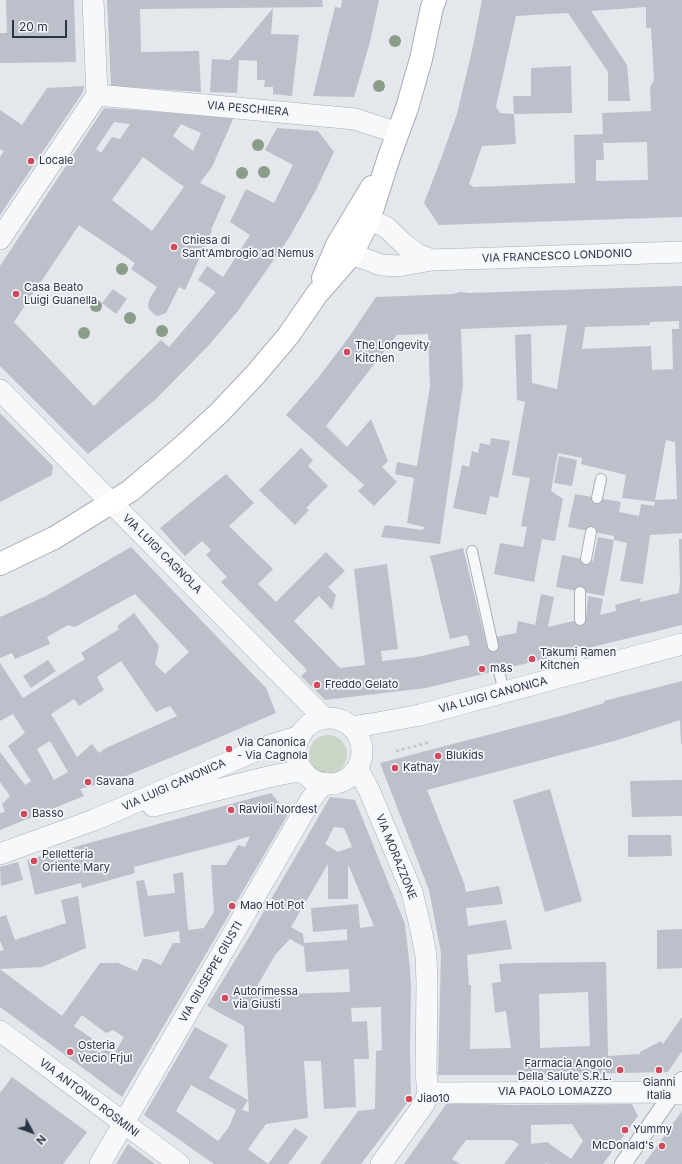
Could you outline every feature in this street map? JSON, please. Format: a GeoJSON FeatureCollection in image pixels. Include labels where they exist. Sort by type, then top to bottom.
{"type":"FeatureCollection","features":[{"type":"Feature","properties":{"kind":"main road"},"geometry":{"type":"LineString","coordinates":[[0,564],[54,538],[130,490],[181,448],[219,413],[260,370],[288,336],[317,294],[345,249],[362,217],[390,157],[407,108],[421,59],[433,2]]}},
{"type":"Feature","properties":{"kind":"street"},"geometry":{"type":"LineString","coordinates":[[0,239],[97,94],[93,0]]}},
{"type":"Feature","properties":{"kind":"street","name":"VIA PESCHIERA"},"geometry":{"type":"LineString","coordinates":[[97,94],[355,119],[398,133]]}},
{"type":"Feature","properties":{"kind":"street","name":"VIA FRANCESCO LONDONIO"},"geometry":{"type":"LineString","coordinates":[[362,217],[386,227],[417,254],[432,260]]}},
{"type":"Feature","properties":{"kind":"street","name":"VIA FRANCESCO LONDONIO"},"geometry":{"type":"LineString","coordinates":[[345,249],[382,265],[398,266],[432,260],[682,252]]}},
{"type":"Feature","properties":{"kind":"street","name":"VIA LUIGI CAGNOLA"},"geometry":{"type":"LineString","coordinates":[[0,390],[324,718]]}},
{"type":"Feature","properties":{"kind":"street","name":"VIA LUIGI CANONICA"},"geometry":{"type":"LineString","coordinates":[[351,726],[372,724],[420,715],[504,692],[581,661],[682,644]]}},
{"type":"Feature","properties":{"kind":"street","name":"VIA LUIGI CANONICA"},"geometry":{"type":"LineString","coordinates":[[359,758],[377,738],[420,715]]}},
{"type":"Feature","properties":{"kind":"street"},"geometry":{"type":"LineString","coordinates":[[324,718],[336,718],[351,726],[359,737],[359,758],[345,779],[334,783],[326,783],[314,780],[304,772],[300,766],[296,754],[296,747],[300,736],[310,724],[324,718]]}},
{"type":"Feature","properties":{"kind":"street","name":"VIA LUIGI CANONICA"},"geometry":{"type":"LineString","coordinates":[[0,854],[94,820],[262,748],[300,736]]}},
{"type":"Feature","properties":{"kind":"street","name":"VIA MORAZZONE"},"geometry":{"type":"LineString","coordinates":[[359,758],[369,790],[412,892],[422,934],[426,956],[426,1072],[428,1093]]}},
{"type":"Feature","properties":{"kind":"street","name":"VIA LUIGI CANONICA"},"geometry":{"type":"LineString","coordinates":[[94,820],[272,776],[293,772],[304,772]]}},
{"type":"Feature","properties":{"kind":"street","name":"VIA GIUSEPPE GIUSTI"},"geometry":{"type":"LineString","coordinates":[[100,1164],[310,801],[317,791],[326,783]]}},
{"type":"Feature","properties":{"kind":"street","name":"VIA ANTONIO ROSMINI"},"geometry":{"type":"LineString","coordinates":[[0,1031],[179,1164]]}},
{"type":"Feature","properties":{"kind":"street"},"geometry":{"type":"LineString","coordinates":[[623,1164],[679,1089]]}},
{"type":"Feature","properties":{"kind":"street","name":"VIA PAOLO LOMAZZO"},"geometry":{"type":"LineString","coordinates":[[428,1093],[660,1092],[679,1089]]}},
{"type":"Feature","properties":{"kind":"street"},"geometry":{"type":"LineString","coordinates":[[381,1164],[424,1104],[428,1093]]}},
{"type":"Feature","properties":{"kind":"lane"},"geometry":{"type":"LineString","coordinates":[[597,498],[601,479]]}},
{"type":"Feature","properties":{"kind":"lane"},"geometry":{"type":"LineString","coordinates":[[586,559],[591,532]]}},
{"type":"Feature","properties":{"kind":"lane"},"geometry":{"type":"LineString","coordinates":[[472,552],[493,646]]}},
{"type":"Feature","properties":{"kind":"lane"},"geometry":{"type":"LineString","coordinates":[[580,592],[580,620]]}},
{"type":"Feature","properties":{"kind":"lane"},"geometry":{"type":"LineString","coordinates":[[499,671],[504,692]]}},
{"type":"Feature","properties":{"kind":"path"},"geometry":{"type":"LineString","coordinates":[[396,751],[431,742]]}},
{"type":"Feature","properties":{"kind":"green space"},"geometry":{"type":"Polygon","coordinates":[[[324,735],[332,735],[342,740],[346,747],[346,761],[342,768],[332,773],[324,773],[314,768],[312,765],[309,758],[309,750],[314,740],[317,738],[324,735]]]}},
{"type":"Feature","properties":{"kind":"building"},"geometry":{"type":"Polygon","coordinates":[[[6,0],[74,0],[76,62],[0,63],[0,33],[7,33],[6,0]]]}},
{"type":"Feature","properties":{"kind":"building"},"geometry":{"type":"Polygon","coordinates":[[[107,0],[322,0],[323,7],[140,9],[141,52],[199,51],[201,92],[111,86],[107,0]]]}},
{"type":"Feature","properties":{"kind":"building"},"geometry":{"type":"Polygon","coordinates":[[[342,0],[379,0],[370,42],[354,97],[313,96],[335,7],[341,8],[342,0]]]}},
{"type":"Feature","properties":{"kind":"building"},"geometry":{"type":"Polygon","coordinates":[[[482,0],[682,0],[682,217],[439,225],[424,203],[457,114],[482,0]],[[646,7],[591,11],[627,65],[630,101],[608,101],[608,72],[568,13],[516,16],[496,107],[500,113],[514,114],[516,144],[482,146],[469,184],[474,187],[575,183],[574,135],[603,134],[602,113],[651,111],[650,87],[654,80],[651,28],[646,28],[646,7]],[[647,142],[603,143],[604,160],[596,160],[596,181],[648,180],[647,142]]]}},
{"type":"Feature","properties":{"kind":"building"},"geometry":{"type":"Polygon","coordinates":[[[273,8],[271,34],[299,35],[292,96],[273,94],[273,87],[264,87],[265,80],[257,80],[257,61],[239,60],[237,93],[210,92],[212,59],[230,60],[273,8]]]}},
{"type":"Feature","properties":{"kind":"building"},"geometry":{"type":"Polygon","coordinates":[[[571,66],[572,113],[514,114],[513,96],[531,96],[531,68],[571,66]]]}},
{"type":"Feature","properties":{"kind":"building"},"geometry":{"type":"Polygon","coordinates":[[[84,86],[83,92],[0,215],[0,157],[4,151],[0,149],[0,110],[22,125],[47,88],[84,86]]]}},
{"type":"Feature","properties":{"kind":"building","name":"Casa Beato Luigi Guanella"},"geometry":{"type":"Polygon","coordinates":[[[104,108],[234,117],[212,167],[200,183],[226,196],[185,290],[179,287],[166,313],[158,316],[149,309],[148,305],[150,298],[157,287],[131,269],[135,263],[79,225],[14,322],[94,406],[161,340],[169,347],[216,292],[198,280],[207,266],[223,277],[250,235],[230,222],[246,189],[274,203],[293,165],[265,150],[277,128],[318,131],[334,152],[316,190],[289,238],[238,311],[208,346],[155,400],[88,454],[0,366],[0,266],[104,108]],[[114,122],[96,149],[101,153],[112,137],[120,139],[130,124],[114,122]],[[181,124],[173,136],[193,151],[201,133],[181,124]],[[143,157],[112,200],[152,231],[184,187],[143,157]]]}},
{"type":"Feature","properties":{"kind":"building"},"geometry":{"type":"Polygon","coordinates":[[[682,286],[682,533],[650,535],[643,584],[620,581],[627,543],[614,540],[614,536],[568,527],[575,494],[621,502],[619,512],[639,516],[641,504],[654,506],[655,502],[622,498],[626,475],[581,464],[582,458],[558,453],[551,491],[563,499],[555,541],[542,539],[534,582],[494,574],[500,543],[523,547],[527,527],[521,526],[530,478],[512,475],[525,402],[517,400],[515,335],[531,334],[532,383],[557,389],[567,325],[461,329],[463,385],[440,544],[381,537],[385,525],[423,530],[424,527],[407,523],[414,478],[395,474],[397,462],[417,466],[430,386],[428,334],[397,335],[326,426],[347,447],[371,419],[388,461],[382,467],[397,482],[374,506],[358,491],[364,485],[286,415],[318,378],[349,337],[376,297],[453,294],[460,292],[469,293],[682,286]],[[679,321],[650,322],[650,325],[585,327],[582,349],[651,346],[652,370],[673,369],[672,329],[679,329],[679,321]],[[666,440],[655,500],[677,499],[675,442],[666,440]]]}},
{"type":"Feature","properties":{"kind":"building"},"geometry":{"type":"Polygon","coordinates":[[[113,289],[127,299],[116,314],[102,303],[113,289]]]}},
{"type":"Feature","properties":{"kind":"building"},"geometry":{"type":"Polygon","coordinates":[[[0,413],[53,466],[52,475],[0,502],[0,413]]]}},
{"type":"Feature","properties":{"kind":"building"},"geometry":{"type":"Polygon","coordinates":[[[491,438],[510,441],[498,498],[490,496],[486,515],[453,508],[462,465],[469,467],[472,451],[478,453],[480,443],[490,445],[491,438]]]}},
{"type":"Feature","properties":{"kind":"building"},"geometry":{"type":"Polygon","coordinates":[[[301,448],[313,460],[308,466],[328,486],[306,508],[309,510],[295,525],[259,490],[301,448]]]}},
{"type":"Feature","properties":{"kind":"building"},"geometry":{"type":"Polygon","coordinates":[[[559,456],[577,460],[572,486],[554,483],[559,456]]]}},
{"type":"Feature","properties":{"kind":"building"},"geometry":{"type":"Polygon","coordinates":[[[226,474],[254,503],[229,526],[273,569],[258,584],[276,602],[326,552],[345,571],[328,587],[336,595],[332,610],[319,596],[294,621],[340,668],[365,665],[354,569],[387,564],[398,649],[381,651],[382,661],[417,657],[470,645],[467,635],[450,639],[430,556],[463,548],[487,647],[497,645],[496,637],[516,633],[518,621],[535,625],[541,594],[554,597],[548,627],[586,618],[588,596],[603,599],[600,615],[616,611],[615,605],[641,598],[640,602],[679,593],[679,539],[682,539],[682,625],[426,688],[325,700],[301,676],[307,671],[304,667],[221,582],[227,577],[206,555],[211,550],[202,541],[185,556],[160,528],[226,474]]]}},
{"type":"Feature","properties":{"kind":"building"},"geometry":{"type":"Polygon","coordinates":[[[598,537],[614,540],[604,596],[556,587],[562,555],[593,561],[598,537]]]}},
{"type":"Feature","properties":{"kind":"building"},"geometry":{"type":"Polygon","coordinates":[[[131,547],[266,688],[276,713],[126,776],[80,789],[84,796],[0,830],[0,813],[5,812],[2,804],[10,796],[0,782],[0,752],[25,785],[31,781],[8,746],[25,733],[13,714],[0,721],[0,663],[23,698],[85,659],[81,653],[119,629],[117,626],[134,613],[159,646],[155,664],[165,674],[189,652],[135,594],[75,627],[68,625],[47,637],[50,644],[15,659],[12,653],[0,658],[0,617],[46,596],[131,547]],[[121,661],[97,677],[104,690],[79,706],[74,699],[51,714],[77,757],[92,744],[99,753],[106,748],[177,716],[170,706],[156,712],[121,661]],[[50,741],[37,749],[54,780],[68,772],[50,741]]]}},
{"type":"Feature","properties":{"kind":"building"},"geometry":{"type":"Polygon","coordinates":[[[48,660],[56,671],[31,688],[23,676],[48,660]]]}},
{"type":"Feature","properties":{"kind":"building"},"geometry":{"type":"Polygon","coordinates":[[[682,681],[682,744],[680,720],[618,740],[427,790],[464,883],[466,892],[499,886],[503,904],[466,908],[468,926],[506,920],[512,949],[467,955],[469,985],[471,985],[470,1049],[511,1048],[506,1011],[495,1013],[492,983],[501,982],[499,964],[606,962],[608,1056],[640,1054],[640,1052],[661,1041],[663,1044],[682,1017],[682,1051],[668,1072],[438,1075],[441,953],[429,890],[380,763],[564,715],[604,703],[604,701],[682,681]],[[588,992],[539,994],[540,1048],[590,1046],[588,992]]]}},
{"type":"Feature","properties":{"kind":"building"},"geometry":{"type":"Polygon","coordinates":[[[682,780],[682,816],[632,817],[630,781],[682,780]]]}},
{"type":"Feature","properties":{"kind":"building"},"geometry":{"type":"Polygon","coordinates":[[[550,789],[582,901],[545,912],[513,800],[550,789]]]}},
{"type":"Feature","properties":{"kind":"building"},"geometry":{"type":"Polygon","coordinates":[[[271,793],[288,814],[122,1097],[0,1007],[0,969],[62,1016],[100,963],[118,963],[137,971],[143,959],[148,959],[161,965],[173,943],[180,943],[179,931],[144,937],[136,881],[144,880],[148,896],[175,893],[173,874],[183,872],[188,930],[204,928],[214,912],[211,865],[226,865],[238,845],[245,847],[250,836],[134,867],[135,873],[82,888],[81,883],[35,895],[27,860],[271,793]],[[82,1015],[74,1026],[114,1054],[124,1037],[113,1030],[106,1033],[82,1015]]]}},
{"type":"Feature","properties":{"kind":"building"},"geometry":{"type":"Polygon","coordinates":[[[330,797],[355,800],[405,924],[411,988],[411,1098],[361,1164],[320,1164],[358,1111],[375,1109],[376,1051],[382,1050],[381,1007],[351,1008],[352,1022],[367,1021],[369,1059],[354,1059],[356,1107],[324,1109],[321,1061],[304,1061],[308,1118],[266,1124],[248,1149],[268,1164],[214,1164],[144,1115],[195,1027],[228,1045],[209,1078],[248,1100],[242,1110],[249,1112],[244,1026],[207,1006],[248,939],[330,797]],[[334,827],[325,844],[338,852],[352,847],[344,828],[334,827]],[[328,864],[291,927],[303,934],[304,943],[347,940],[347,929],[313,932],[311,908],[358,904],[360,928],[374,926],[348,864],[348,899],[328,899],[328,864]],[[290,939],[275,955],[252,995],[350,992],[349,969],[306,972],[304,947],[290,939]],[[191,1085],[176,1111],[218,1141],[229,1127],[236,1110],[191,1085]]]}},
{"type":"Feature","properties":{"kind":"building"},"geometry":{"type":"Polygon","coordinates":[[[628,835],[671,835],[672,856],[628,857],[628,835]]]}},
{"type":"Feature","properties":{"kind":"building"},"geometry":{"type":"Polygon","coordinates":[[[18,862],[23,880],[1,886],[0,867],[18,862]]]}},
{"type":"Feature","properties":{"kind":"building"},"geometry":{"type":"Polygon","coordinates":[[[78,896],[86,948],[42,967],[0,969],[0,951],[4,950],[0,941],[0,917],[6,915],[15,940],[66,923],[61,900],[78,896]]]}},
{"type":"Feature","properties":{"kind":"building"},"geometry":{"type":"Polygon","coordinates":[[[682,929],[682,968],[657,969],[657,930],[682,929]]]}},
{"type":"Feature","properties":{"kind":"building"},"geometry":{"type":"Polygon","coordinates":[[[12,1077],[87,1132],[63,1164],[0,1164],[0,1093],[12,1077]]]}},
{"type":"Feature","properties":{"kind":"building"},"geometry":{"type":"Polygon","coordinates":[[[447,1103],[512,1105],[632,1104],[638,1116],[603,1164],[504,1164],[519,1144],[512,1140],[466,1140],[452,1159],[460,1164],[404,1164],[447,1103]],[[572,1124],[531,1125],[531,1144],[547,1142],[571,1159],[583,1141],[572,1124]]]}},
{"type":"Feature","properties":{"kind":"building"},"geometry":{"type":"Polygon","coordinates":[[[682,1111],[682,1164],[644,1164],[682,1111]]]}},
{"type":"Feature","properties":{"kind":"building"},"geometry":{"type":"Polygon","coordinates":[[[295,1128],[308,1137],[288,1164],[268,1164],[295,1128]]]}},
{"type":"Feature","properties":{"kind":"building"},"geometry":{"type":"Polygon","coordinates":[[[128,1144],[155,1164],[116,1164],[128,1144]]]}},
{"type":"Feature","properties":{"kind":"place","name":"Locale"},"geometry":{"type":"Point","coordinates":[31,161]}},
{"type":"Feature","properties":{"kind":"place","name":"Chiesa di Sant'Ambrogio ad Nemus"},"geometry":{"type":"Point","coordinates":[174,247]}},
{"type":"Feature","properties":{"kind":"place","name":"Casa Beato Luigi Guanella"},"geometry":{"type":"Point","coordinates":[16,294]}},
{"type":"Feature","properties":{"kind":"place","name":"The Longevity Kitchen"},"geometry":{"type":"Point","coordinates":[347,352]}},
{"type":"Feature","properties":{"kind":"place","name":"Takumi Ramen Kitchen"},"geometry":{"type":"Point","coordinates":[532,659]}},
{"type":"Feature","properties":{"kind":"place","name":"m&s"},"geometry":{"type":"Point","coordinates":[482,669]}},
{"type":"Feature","properties":{"kind":"place","name":"Freddo Gelato"},"geometry":{"type":"Point","coordinates":[317,685]}},
{"type":"Feature","properties":{"kind":"place","name":"Via Canonica - Via Cagnola"},"geometry":{"type":"Point","coordinates":[229,749]}},
{"type":"Feature","properties":{"kind":"place","name":"Blukids"},"geometry":{"type":"Point","coordinates":[438,756]}},
{"type":"Feature","properties":{"kind":"place","name":"Kathay"},"geometry":{"type":"Point","coordinates":[395,768]}},
{"type":"Feature","properties":{"kind":"place","name":"Savana"},"geometry":{"type":"Point","coordinates":[88,782]}},
{"type":"Feature","properties":{"kind":"place","name":"Ravioli Nordest"},"geometry":{"type":"Point","coordinates":[231,810]}},
{"type":"Feature","properties":{"kind":"place","name":"Basso"},"geometry":{"type":"Point","coordinates":[24,814]}},
{"type":"Feature","properties":{"kind":"place","name":"Pelletteria Oriente Mary"},"geometry":{"type":"Point","coordinates":[34,861]}},
{"type":"Feature","properties":{"kind":"place","name":"Mao Hot Pot"},"geometry":{"type":"Point","coordinates":[232,906]}},
{"type":"Feature","properties":{"kind":"place","name":"Autorimessa via Giusti"},"geometry":{"type":"Point","coordinates":[225,998]}},
{"type":"Feature","properties":{"kind":"place","name":"Osteria Vecio Frjul"},"geometry":{"type":"Point","coordinates":[70,1052]}},
{"type":"Feature","properties":{"kind":"place","name":"Farmacia Angolo Della Salute S.R.L."},"geometry":{"type":"Point","coordinates":[620,1070]}},
{"type":"Feature","properties":{"kind":"place","name":"Gianni Italia"},"geometry":{"type":"Point","coordinates":[659,1070]}},
{"type":"Feature","properties":{"kind":"place","name":"Jiao10"},"geometry":{"type":"Point","coordinates":[409,1099]}},
{"type":"Feature","properties":{"kind":"place","name":"Yummy"},"geometry":{"type":"Point","coordinates":[625,1130]}},
{"type":"Feature","properties":{"kind":"place","name":"McDonald's"},"geometry":{"type":"Point","coordinates":[662,1146]}}]}
